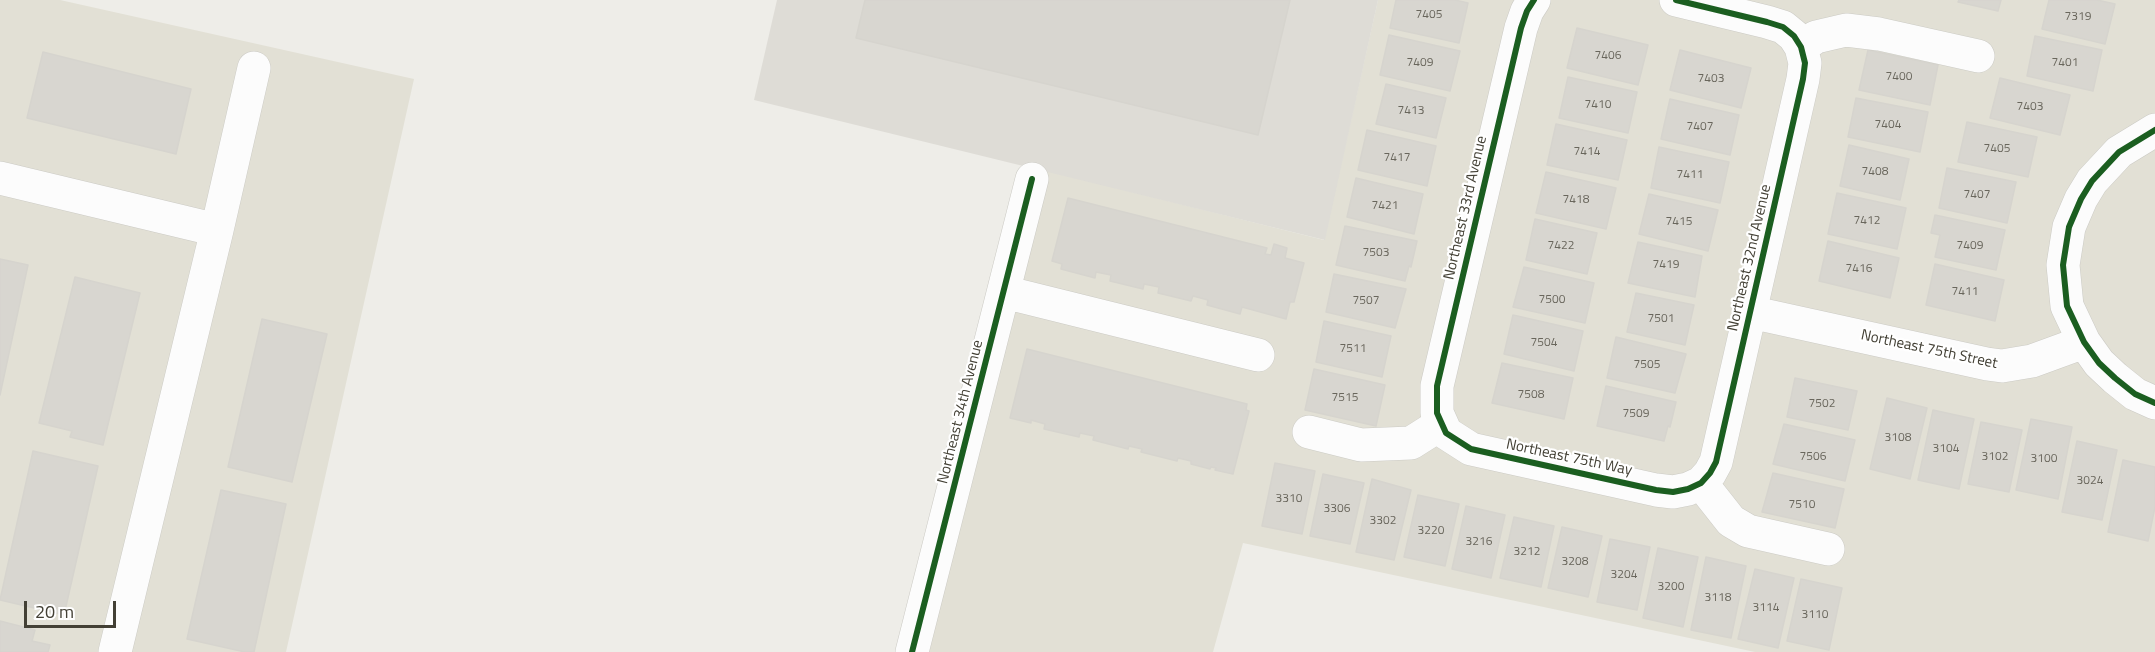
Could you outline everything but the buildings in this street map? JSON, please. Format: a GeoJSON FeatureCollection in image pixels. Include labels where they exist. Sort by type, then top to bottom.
{"type":"FeatureCollection","features":[{"type":"Feature","properties":{"kind":"street","name":"Northeast 33rd Avenue"},"geometry":{"type":"LineString","coordinates":[[1441,424],[1437,413],[1437,386],[1521,28],[1534,0]]}},
{"type":"Feature","properties":{"kind":"street"},"geometry":{"type":"LineString","coordinates":[[1676,0],[1783,27],[1798,42],[1846,30],[1879,34],[1978,56]]}},
{"type":"Feature","properties":{"kind":"street","name":"Northeast 32nd Avenue"},"geometry":{"type":"LineString","coordinates":[[1701,483],[1716,462],[1803,79],[1805,63],[1798,42]]}},
{"type":"Feature","properties":{"kind":"street"},"geometry":{"type":"LineString","coordinates":[[115,652],[254,68]]}},
{"type":"Feature","properties":{"kind":"street"},"geometry":{"type":"LineString","coordinates":[[2155,130],[2119,152],[2098,172],[2081,199],[2069,227],[2063,256],[2065,298],[2073,323],[2084,342],[2099,363],[2120,382],[2135,394],[2155,403]]}},
{"type":"Feature","properties":{"kind":"street"},"geometry":{"type":"LineString","coordinates":[[0,178],[217,230]]}},
{"type":"Feature","properties":{"kind":"street","name":"Northeast 34th Avenue"},"geometry":{"type":"LineString","coordinates":[[912,652],[1032,178]]}},
{"type":"Feature","properties":{"kind":"street"},"geometry":{"type":"LineString","coordinates":[[1004,292],[1258,355]]}},
{"type":"Feature","properties":{"kind":"street","name":"Northeast 75th Street"},"geometry":{"type":"LineString","coordinates":[[1750,312],[2002,366],[2032,361],[2084,342]]}},
{"type":"Feature","properties":{"kind":"street"},"geometry":{"type":"LineString","coordinates":[[1309,432],[1361,445],[1411,443],[1441,424]]}},
{"type":"Feature","properties":{"kind":"street","name":"Northeast 75th Way"},"geometry":{"type":"LineString","coordinates":[[1441,424],[1446,433],[1471,449],[1656,490],[1673,492],[1701,483]]}},
{"type":"Feature","properties":{"kind":"street"},"geometry":{"type":"LineString","coordinates":[[1701,483],[1731,521],[1748,531],[1828,549]]}},
{"type":"Feature","properties":{"kind":"shaded area"},"geometry":{"type":"Polygon","coordinates":[[[0,0],[60,0],[414,79],[286,652],[0,652],[0,0]]]}},
{"type":"Feature","properties":{"kind":"shaded area"},"geometry":{"type":"Polygon","coordinates":[[[777,0],[1378,0],[1325,240],[754,100],[777,0]]]}},
{"type":"Feature","properties":{"kind":"shaded area"},"geometry":{"type":"Polygon","coordinates":[[[1378,0],[2155,0],[2155,652],[1755,652],[1243,543],[1213,652],[921,652],[1040,169],[1324,240],[1378,0]]]}},
{"type":"Feature","properties":{"kind":"cycle path"},"geometry":{"type":"LineString","coordinates":[[1534,0],[1521,28],[1437,386],[1437,413],[1446,433],[1471,449],[1673,492],[1701,483],[1716,462],[1805,63],[1801,47],[1794,36],[1783,27],[1676,0]]}},
{"type":"Feature","properties":{"kind":"cycle path"},"geometry":{"type":"LineString","coordinates":[[2155,130],[2119,152],[2092,181],[2069,227],[2063,265],[2067,306],[2084,342],[2099,363],[2115,378],[2135,394],[2155,403]]}},
{"type":"Feature","properties":{"kind":"cycle path"},"geometry":{"type":"LineString","coordinates":[[912,652],[1032,179]]}}]}
